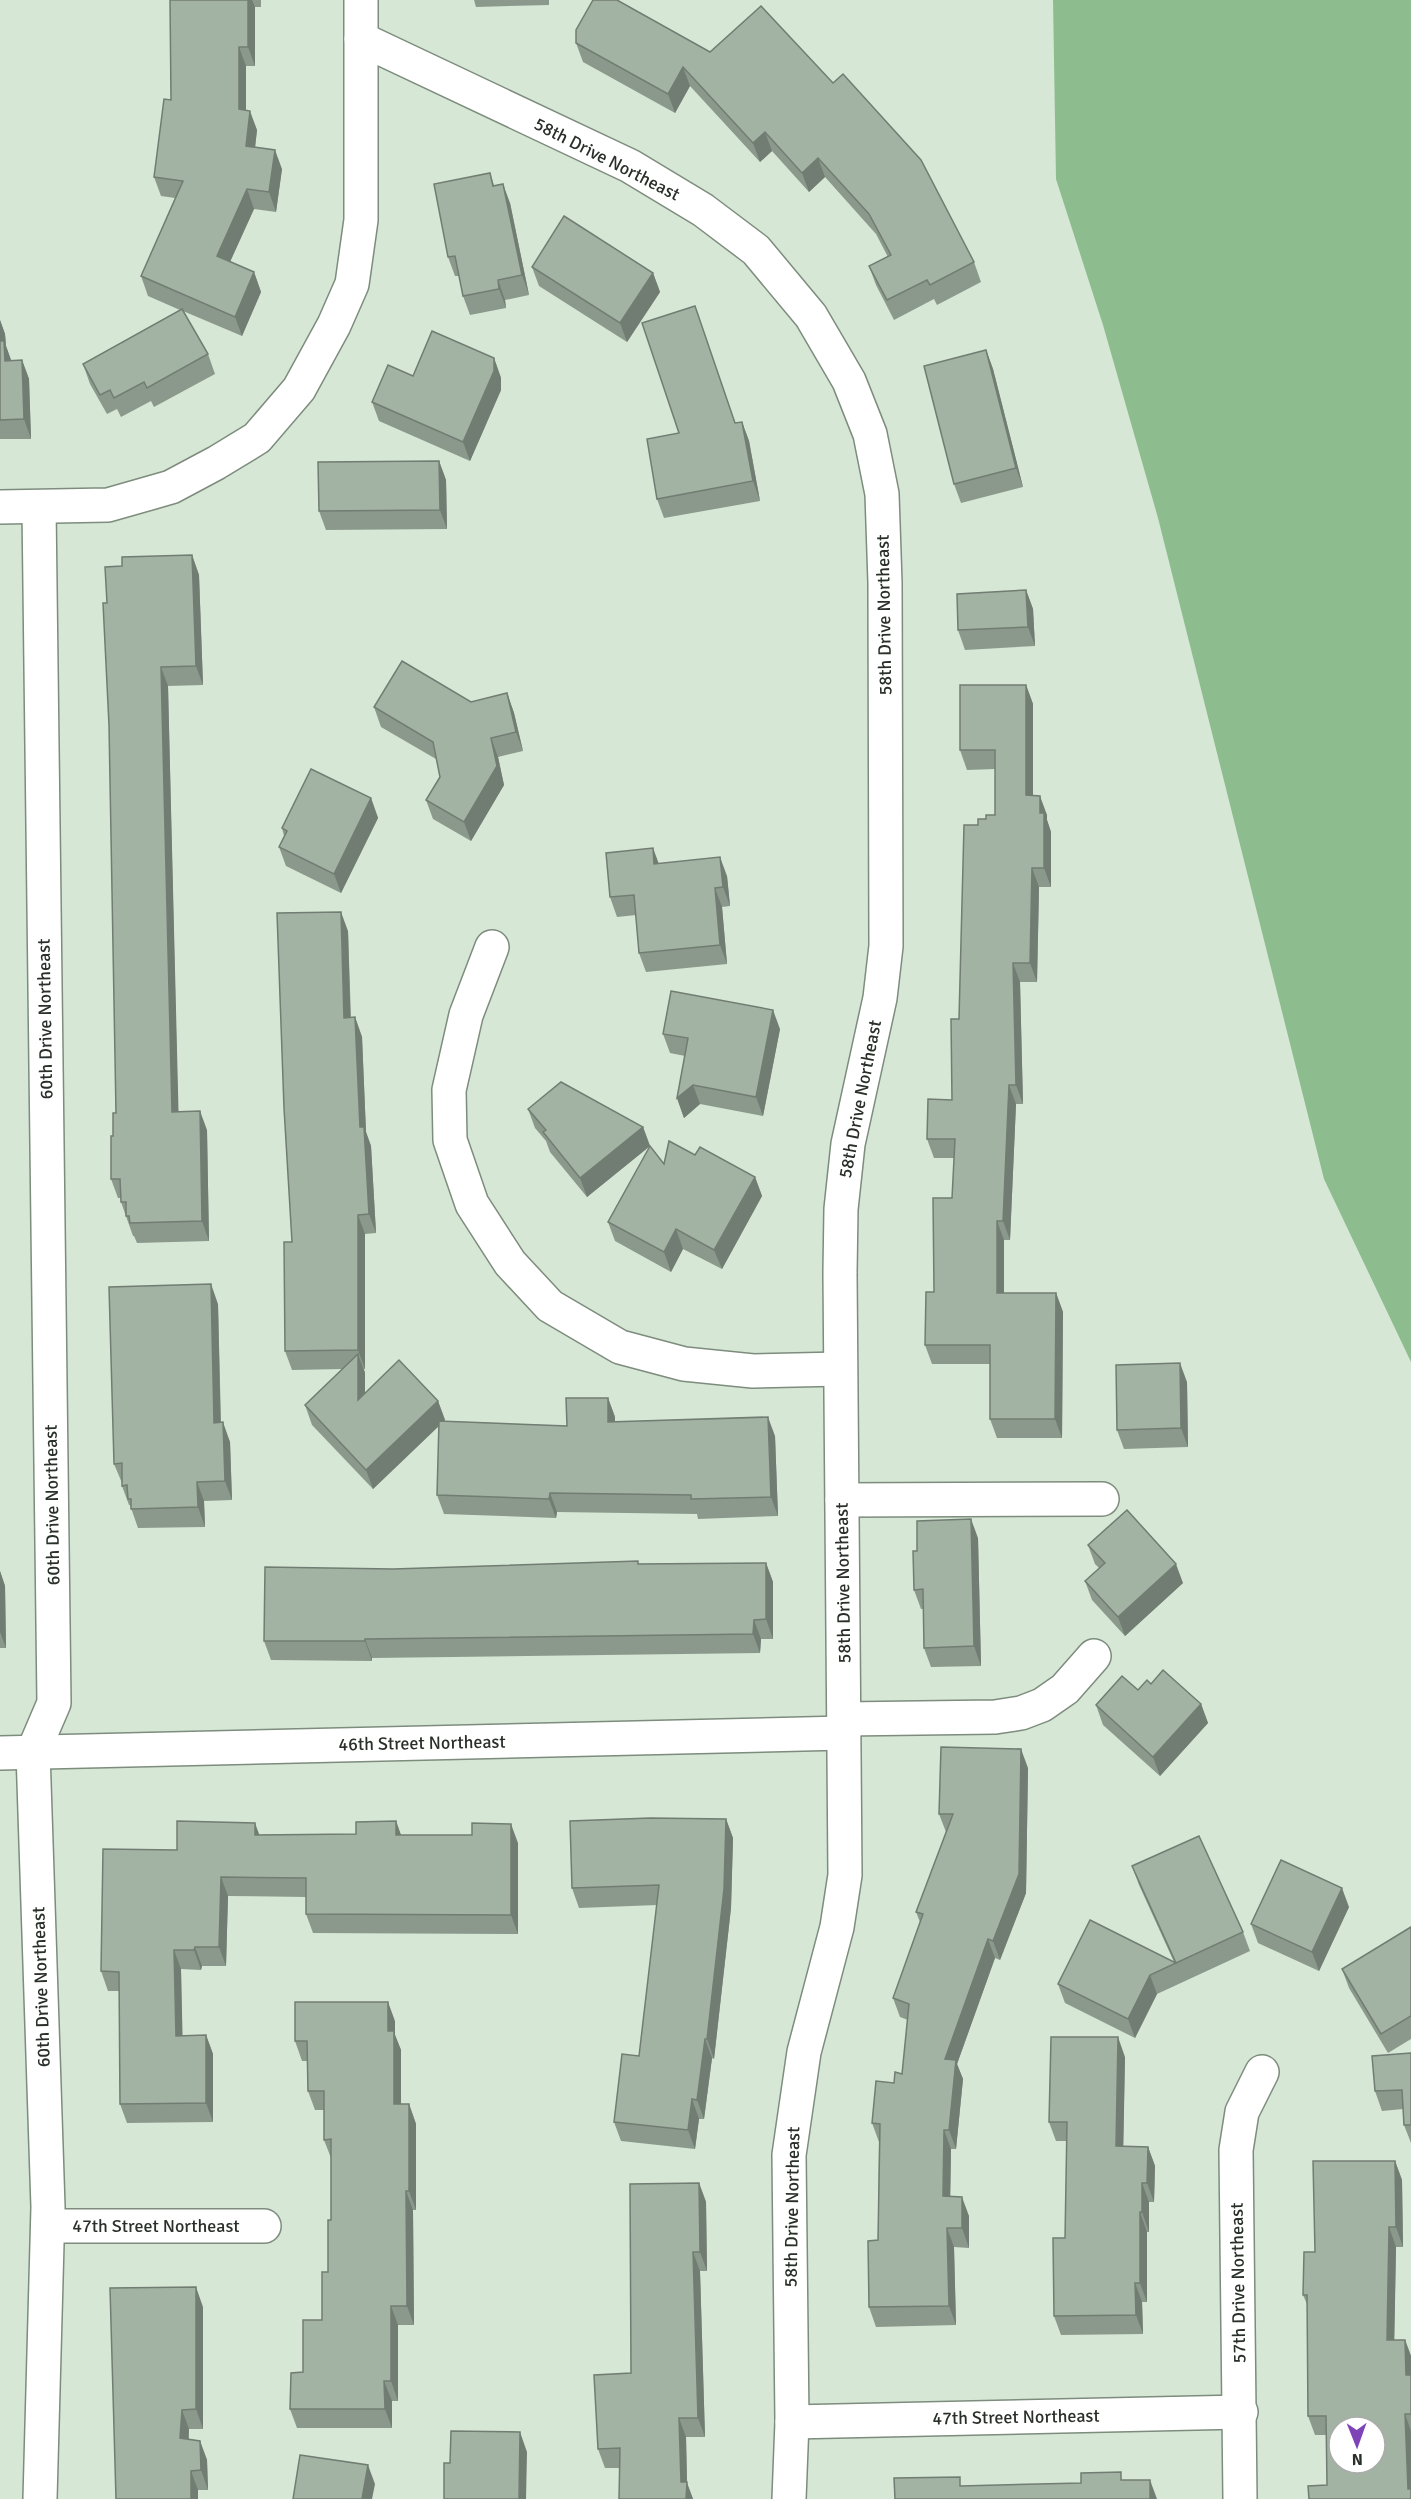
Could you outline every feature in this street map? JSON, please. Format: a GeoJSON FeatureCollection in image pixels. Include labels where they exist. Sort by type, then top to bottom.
{"type":"FeatureCollection","features":[{"type":"Feature","properties":{"kind":"street"},"geometry":{"type":"LineString","coordinates":[[0,507],[108,505],[171,487],[257,438],[299,389],[333,326],[352,284],[361,220],[361,0]]}},
{"type":"Feature","properties":{"kind":"street","name":"58th Drive Northeast"},"geometry":{"type":"LineString","coordinates":[[361,39],[630,166],[704,210],[756,250],[811,316],[849,381],[870,434],[882,495],[885,572],[886,946],[880,998],[848,1144],[841,1209],[840,1369],[845,1875],[837,1927],[804,2052],[789,2155],[792,2422],[789,2499]]}},
{"type":"Feature","properties":{"kind":"street","name":"60th Drive Northeast"},"geometry":{"type":"LineString","coordinates":[[39,507],[54,1702],[33,1752],[48,2226],[40,2499]]}},
{"type":"Feature","properties":{"kind":"street"},"geometry":{"type":"LineString","coordinates":[[492,947],[466,1015],[449,1090],[450,1140],[472,1204],[510,1263],[550,1306],[620,1347],[684,1364],[753,1371],[840,1369]]}},
{"type":"Feature","properties":{"kind":"street"},"geometry":{"type":"LineString","coordinates":[[842,1500],[1102,1499]]}},
{"type":"Feature","properties":{"kind":"street","name":"46th Street Northeast"},"geometry":{"type":"LineString","coordinates":[[0,1753],[844,1726],[995,1717],[1021,1713],[1042,1705],[1065,1689],[1094,1656]]}},
{"type":"Feature","properties":{"kind":"street","name":"57th Drive Northeast"},"geometry":{"type":"LineString","coordinates":[[1240,2499],[1241,2412],[1236,2150],[1242,2112],[1262,2072]]}},
{"type":"Feature","properties":{"kind":"street","name":"47th Street Northeast"},"geometry":{"type":"LineString","coordinates":[[48,2226],[264,2226]]}},
{"type":"Feature","properties":{"kind":"street","name":"47th Street Northeast"},"geometry":{"type":"LineString","coordinates":[[792,2422],[1241,2412]]}},
{"type":"Feature","properties":{"kind":"green space"},"geometry":{"type":"Polygon","coordinates":[[[1053,0],[1411,0],[1411,1362],[1324,1179],[1158,518],[1103,325],[1056,179],[1053,0]]]}},
{"type":"Feature","properties":{"kind":"building"},"geometry":{"type":"Polygon","coordinates":[[[170,0],[248,0],[248,47],[239,47],[239,109],[250,111],[246,146],[275,150],[269,192],[247,189],[217,256],[254,272],[235,317],[141,276],[183,181],[154,177],[164,99],[171,100],[170,0]]]}},
{"type":"Feature","properties":{"kind":"building"},"geometry":{"type":"Polygon","coordinates":[[[593,0],[617,0],[710,52],[761,6],[833,83],[843,74],[921,160],[974,262],[930,285],[927,280],[887,300],[869,266],[891,255],[869,214],[818,158],[802,173],[765,132],[753,143],[683,67],[668,94],[576,43],[576,30],[593,0]]]}},
{"type":"Feature","properties":{"kind":"building"},"geometry":{"type":"Polygon","coordinates":[[[490,173],[493,186],[503,184],[522,275],[498,280],[499,289],[463,296],[455,256],[448,257],[434,184],[490,173]]]}},
{"type":"Feature","properties":{"kind":"building"},"geometry":{"type":"Polygon","coordinates":[[[564,216],[653,273],[620,323],[532,267],[564,216]]]}},
{"type":"Feature","properties":{"kind":"building"},"geometry":{"type":"Polygon","coordinates":[[[695,306],[735,423],[742,422],[753,481],[657,499],[647,439],[679,433],[642,323],[695,306]]]}},
{"type":"Feature","properties":{"kind":"building"},"geometry":{"type":"Polygon","coordinates":[[[182,309],[208,354],[147,388],[144,382],[114,398],[110,390],[100,395],[83,364],[182,309]]]}},
{"type":"Feature","properties":{"kind":"building"},"geometry":{"type":"Polygon","coordinates":[[[432,331],[494,358],[494,371],[463,442],[372,402],[388,365],[413,376],[432,331]]]}},
{"type":"Feature","properties":{"kind":"building"},"geometry":{"type":"Polygon","coordinates":[[[0,341],[4,341],[5,361],[22,360],[24,419],[0,420],[0,341]]]}},
{"type":"Feature","properties":{"kind":"building"},"geometry":{"type":"Polygon","coordinates":[[[986,350],[1016,468],[954,484],[924,366],[986,350]]]}},
{"type":"Feature","properties":{"kind":"building"},"geometry":{"type":"Polygon","coordinates":[[[439,461],[440,510],[319,511],[318,462],[439,461]]]}},
{"type":"Feature","properties":{"kind":"building"},"geometry":{"type":"Polygon","coordinates":[[[192,555],[196,666],[161,667],[172,1112],[200,1111],[202,1221],[130,1223],[129,1216],[126,1216],[126,1202],[121,1202],[120,1179],[111,1179],[111,1136],[113,1136],[113,1113],[116,1113],[109,725],[103,603],[107,603],[105,567],[122,566],[122,557],[192,555]]]}},
{"type":"Feature","properties":{"kind":"building"},"geometry":{"type":"Polygon","coordinates":[[[1026,590],[1028,627],[958,630],[957,594],[1026,590]]]}},
{"type":"Feature","properties":{"kind":"building"},"geometry":{"type":"Polygon","coordinates":[[[402,661],[471,702],[507,693],[516,732],[491,738],[497,766],[464,822],[426,800],[440,777],[433,742],[374,707],[402,661]]]}},
{"type":"Feature","properties":{"kind":"building"},"geometry":{"type":"Polygon","coordinates":[[[960,685],[1026,685],[1026,795],[1040,796],[1040,813],[1044,813],[1044,868],[1032,868],[1030,963],[1013,963],[1016,1085],[1009,1085],[1003,1221],[997,1221],[997,1293],[1056,1293],[1055,1419],[990,1419],[990,1345],[925,1345],[926,1292],[934,1292],[933,1198],[952,1198],[955,1139],[927,1139],[928,1099],[952,1100],[951,1019],[959,1019],[964,825],[978,825],[978,819],[986,819],[986,815],[995,815],[995,750],[960,750],[960,685]]]}},
{"type":"Feature","properties":{"kind":"building"},"geometry":{"type":"Polygon","coordinates":[[[311,769],[371,798],[334,874],[279,847],[287,831],[282,828],[311,769]]]}},
{"type":"Feature","properties":{"kind":"building"},"geometry":{"type":"Polygon","coordinates":[[[653,848],[654,864],[720,857],[723,887],[715,888],[720,945],[639,953],[634,895],[610,897],[606,853],[653,848]]]}},
{"type":"Feature","properties":{"kind":"building"},"geometry":{"type":"Polygon","coordinates":[[[341,912],[344,1018],[355,1017],[360,1127],[364,1127],[369,1214],[358,1215],[358,1350],[285,1351],[284,1242],[292,1242],[284,1108],[277,913],[341,912]]]}},
{"type":"Feature","properties":{"kind":"building"},"geometry":{"type":"Polygon","coordinates":[[[671,991],[773,1010],[756,1097],[693,1085],[677,1098],[688,1038],[663,1034],[671,991]]]}},
{"type":"Feature","properties":{"kind":"building"},"geometry":{"type":"Polygon","coordinates":[[[561,1082],[643,1127],[580,1178],[543,1132],[546,1130],[528,1109],[561,1082]]]}},
{"type":"Feature","properties":{"kind":"building"},"geometry":{"type":"Polygon","coordinates":[[[669,1141],[695,1155],[700,1147],[755,1177],[714,1250],[676,1229],[664,1252],[608,1222],[650,1146],[664,1164],[669,1141]]]}},
{"type":"Feature","properties":{"kind":"building"},"geometry":{"type":"Polygon","coordinates":[[[211,1284],[214,1423],[223,1422],[225,1481],[197,1482],[198,1507],[131,1509],[127,1485],[122,1486],[122,1463],[114,1464],[109,1287],[211,1284]]]}},
{"type":"Feature","properties":{"kind":"building"},"geometry":{"type":"Polygon","coordinates":[[[358,1354],[358,1400],[399,1360],[438,1401],[366,1470],[305,1405],[358,1354]]]}},
{"type":"Feature","properties":{"kind":"building"},"geometry":{"type":"Polygon","coordinates":[[[1180,1363],[1181,1428],[1117,1430],[1116,1365],[1180,1363]]]}},
{"type":"Feature","properties":{"kind":"building"},"geometry":{"type":"Polygon","coordinates":[[[566,1398],[608,1398],[608,1422],[768,1417],[771,1497],[691,1499],[691,1495],[550,1493],[549,1499],[437,1495],[439,1421],[567,1426],[566,1398]]]}},
{"type":"Feature","properties":{"kind":"building"},"geometry":{"type":"Polygon","coordinates":[[[1127,1510],[1176,1564],[1118,1617],[1085,1581],[1105,1563],[1088,1545],[1127,1510]]]}},
{"type":"Feature","properties":{"kind":"building"},"geometry":{"type":"Polygon","coordinates":[[[971,1519],[974,1646],[924,1648],[923,1589],[914,1590],[913,1551],[917,1551],[917,1521],[971,1519]]]}},
{"type":"Feature","properties":{"kind":"building"},"geometry":{"type":"Polygon","coordinates":[[[638,1561],[638,1564],[766,1563],[766,1619],[754,1620],[753,1634],[264,1641],[265,1567],[393,1569],[638,1561]]]}},
{"type":"Feature","properties":{"kind":"building"},"geometry":{"type":"Polygon","coordinates":[[[1163,1670],[1201,1704],[1153,1757],[1096,1705],[1122,1676],[1138,1690],[1147,1680],[1151,1684],[1163,1670]]]}},
{"type":"Feature","properties":{"kind":"building"},"geometry":{"type":"Polygon","coordinates":[[[941,1747],[1021,1749],[1019,1874],[993,1941],[988,1939],[945,2059],[956,2060],[949,2130],[944,2130],[943,2196],[962,2197],[962,2228],[947,2228],[949,2306],[869,2307],[868,2241],[878,2240],[880,2124],[872,2123],[876,2081],[894,2083],[895,2072],[902,2074],[909,2004],[893,1998],[923,1914],[916,1912],[953,1814],[939,1814],[941,1747]]]}},
{"type":"Feature","properties":{"kind":"building"},"geometry":{"type":"Polygon","coordinates":[[[650,1818],[726,1819],[724,1889],[707,2039],[705,2039],[697,2100],[692,2099],[688,2130],[614,2122],[622,2054],[639,2056],[659,1885],[572,1888],[570,1821],[650,1818]]]}},
{"type":"Feature","properties":{"kind":"building"},"geometry":{"type":"Polygon","coordinates":[[[177,1821],[255,1823],[255,1835],[356,1834],[356,1822],[396,1821],[396,1835],[472,1835],[472,1823],[511,1824],[511,1915],[306,1914],[306,1878],[221,1877],[219,1947],[174,1950],[176,2036],[206,2035],[206,2103],[120,2104],[119,1972],[101,1971],[103,1849],[177,1850],[177,1821]]]}},
{"type":"Feature","properties":{"kind":"building"},"geometry":{"type":"Polygon","coordinates":[[[1199,1836],[1243,1932],[1176,1963],[1132,1866],[1199,1836]]]}},
{"type":"Feature","properties":{"kind":"building"},"geometry":{"type":"Polygon","coordinates":[[[1281,1860],[1342,1888],[1312,1952],[1251,1924],[1281,1860]]]}},
{"type":"Feature","properties":{"kind":"building"},"geometry":{"type":"Polygon","coordinates":[[[1090,1920],[1176,1963],[1150,1975],[1128,2019],[1058,1984],[1090,1920]]]}},
{"type":"Feature","properties":{"kind":"building"},"geometry":{"type":"Polygon","coordinates":[[[1411,1927],[1411,2016],[1381,2034],[1342,1969],[1411,1927]]]}},
{"type":"Feature","properties":{"kind":"building"},"geometry":{"type":"Polygon","coordinates":[[[295,2002],[388,2002],[388,2031],[394,2031],[394,2104],[409,2104],[409,2191],[406,2191],[407,2306],[391,2306],[391,2381],[384,2381],[385,2409],[290,2409],[291,2373],[303,2372],[303,2320],[322,2320],[322,2272],[328,2272],[328,2220],[331,2220],[331,2139],[324,2140],[324,2091],[308,2091],[307,2041],[295,2041],[295,2002]]]}},
{"type":"Feature","properties":{"kind":"building"},"geometry":{"type":"Polygon","coordinates":[[[1051,2037],[1118,2037],[1116,2146],[1148,2147],[1147,2183],[1142,2183],[1140,2283],[1135,2283],[1136,2315],[1054,2316],[1053,2238],[1065,2238],[1067,2122],[1049,2122],[1051,2037]]]}},
{"type":"Feature","properties":{"kind":"building"},"geometry":{"type":"Polygon","coordinates":[[[1411,2053],[1411,2125],[1404,2125],[1402,2090],[1375,2091],[1372,2056],[1411,2053]]]}},
{"type":"Feature","properties":{"kind":"building"},"geometry":{"type":"Polygon","coordinates":[[[1313,2161],[1395,2161],[1396,2227],[1389,2227],[1387,2340],[1405,2340],[1406,2375],[1411,2375],[1411,2414],[1405,2414],[1408,2489],[1411,2489],[1411,2499],[1309,2499],[1308,2486],[1327,2485],[1326,2416],[1308,2416],[1307,2295],[1303,2295],[1304,2252],[1315,2252],[1313,2161]]]}},
{"type":"Feature","properties":{"kind":"building"},"geometry":{"type":"Polygon","coordinates":[[[699,2183],[700,2252],[693,2252],[698,2418],[679,2418],[681,2482],[687,2482],[686,2499],[619,2499],[620,2448],[598,2449],[594,2375],[631,2373],[630,2184],[699,2183]]]}},
{"type":"Feature","properties":{"kind":"building"},"geometry":{"type":"Polygon","coordinates":[[[196,2287],[196,2409],[182,2410],[180,2438],[200,2441],[201,2470],[191,2471],[191,2499],[116,2499],[110,2288],[196,2287]]]}},
{"type":"Feature","properties":{"kind":"building"},"geometry":{"type":"Polygon","coordinates":[[[451,2431],[520,2432],[519,2499],[444,2499],[444,2463],[450,2463],[451,2431]]]}},
{"type":"Feature","properties":{"kind":"building"},"geometry":{"type":"Polygon","coordinates":[[[300,2455],[368,2465],[362,2499],[293,2499],[300,2455]]]}},
{"type":"Feature","properties":{"kind":"building"},"geometry":{"type":"Polygon","coordinates":[[[1121,2472],[1121,2480],[1150,2480],[1150,2499],[895,2499],[894,2478],[960,2477],[960,2486],[1081,2483],[1081,2473],[1121,2472]]]}}]}
